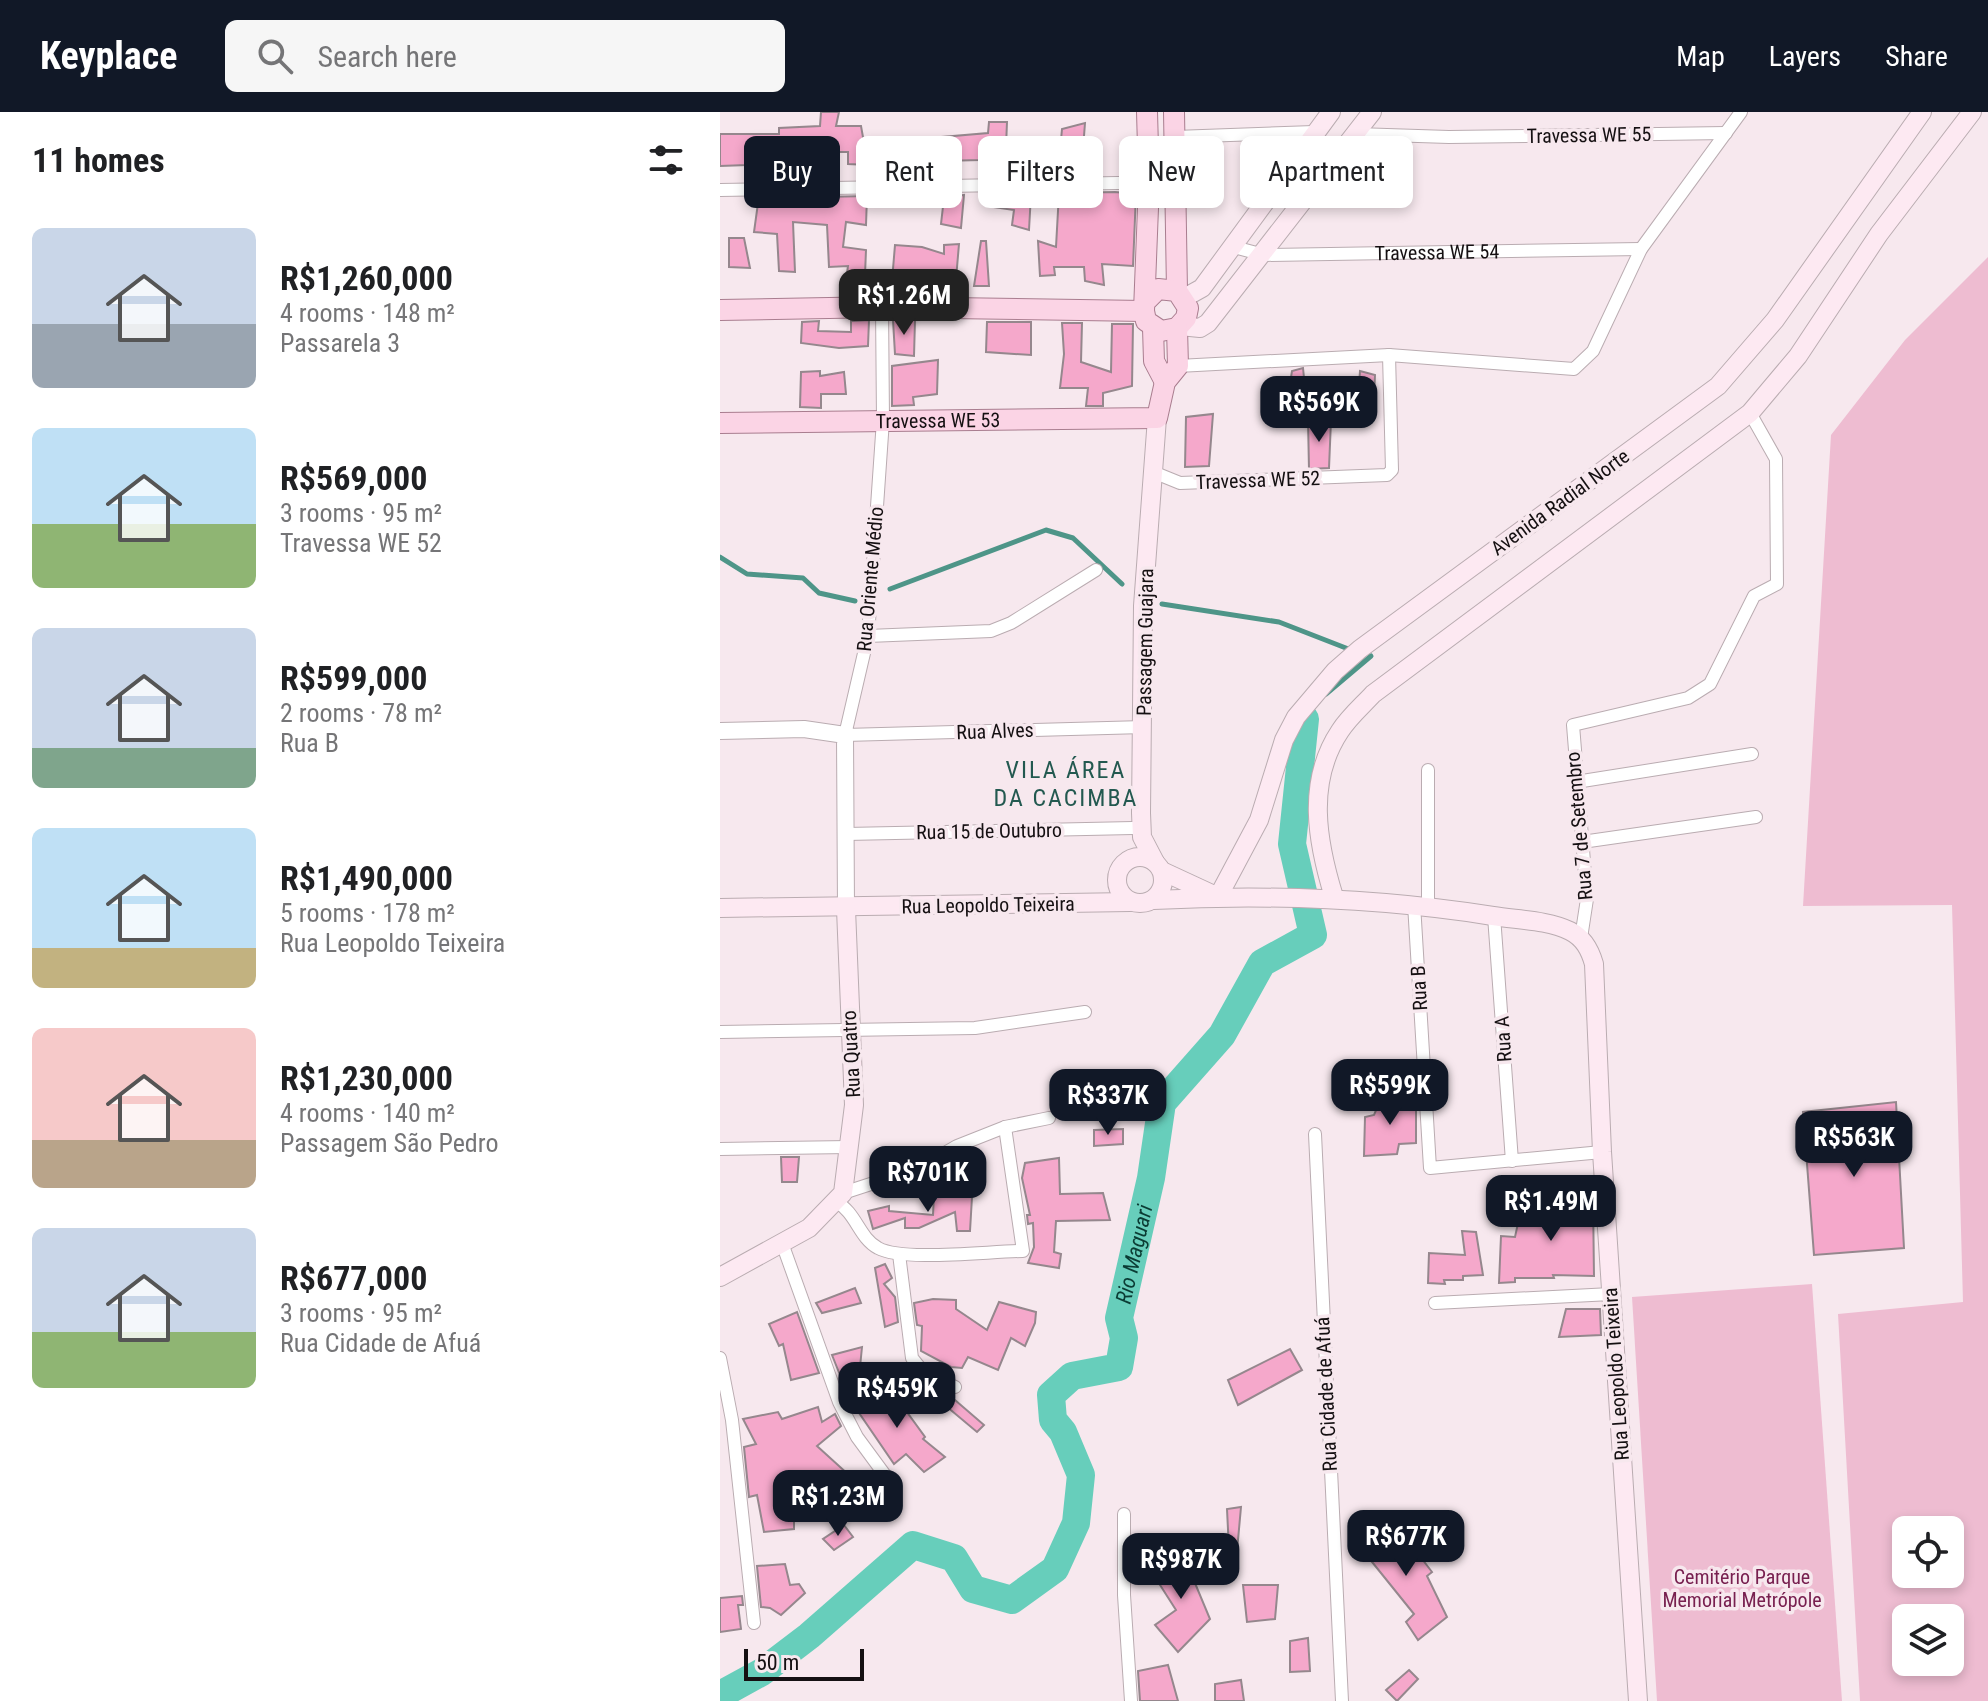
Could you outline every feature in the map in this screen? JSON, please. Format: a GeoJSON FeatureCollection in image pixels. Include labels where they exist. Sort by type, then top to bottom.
{"type":"FeatureCollection","features":[{"type":"Feature","properties":{"kind":"main road"},"geometry":{"type":"LineString","coordinates":[[1147,112],[1148,136]]}},
{"type":"Feature","properties":{"kind":"main road"},"geometry":{"type":"LineString","coordinates":[[1174,112],[1175,136]]}},
{"type":"Feature","properties":{"kind":"main road"},"geometry":{"type":"LineString","coordinates":[[1147,314],[1158,289],[1181,295],[1202,288],[1331,112]]}},
{"type":"Feature","properties":{"kind":"main road"},"geometry":{"type":"LineString","coordinates":[[720,310],[882,307],[1147,314],[1170,331],[1179,327],[1200,328],[1208,323],[1264,255],[1372,112]]}},
{"type":"Feature","properties":{"kind":"main road","name":"Avenida Radial Norte"},"geometry":{"type":"LineString","coordinates":[[1218,897],[1259,820],[1284,740],[1308,700],[1360,649],[1718,386],[1775,320],[1922,112]]}},
{"type":"Feature","properties":{"kind":"main road","name":"Avenida Radial Norte"},"geometry":{"type":"LineString","coordinates":[[1328,898],[1317,826],[1318,795],[1326,758],[1340,731],[1373,694],[1750,413],[1798,356],[1879,234],[1972,112]]}},
{"type":"Feature","properties":{"kind":"main road"},"geometry":{"type":"LineString","coordinates":[[1149,208],[1147,314],[1154,361],[1171,374]]}},
{"type":"Feature","properties":{"kind":"main road"},"geometry":{"type":"LineString","coordinates":[[1157,418],[1171,374],[1179,327],[1188,308],[1181,295],[1177,208]]}},
{"type":"Feature","properties":{"kind":"main road","name":"Travessa WE 53"},"geometry":{"type":"LineString","coordinates":[[720,423],[1157,418]]}},
{"type":"Feature","properties":{"kind":"main road","name":"Passagem Guajara"},"geometry":{"type":"LineString","coordinates":[[1127,860],[1137,821],[1144,727],[1143,606],[1157,418]]}},
{"type":"Feature","properties":{"kind":"main road","name":"Passagem Guajara"},"geometry":{"type":"LineString","coordinates":[[1137,821],[1158,866]]}},
{"type":"Feature","properties":{"kind":"main road"},"geometry":{"type":"LineString","coordinates":[[1218,897],[1142,857],[1127,860],[1116,878],[1120,892],[1130,902],[1259,897],[1328,898],[1421,905],[1555,926],[1581,938]]}},
{"type":"Feature","properties":{"kind":"main road"},"geometry":{"type":"LineString","coordinates":[[1153,900],[1162,890],[1158,866]]}},
{"type":"Feature","properties":{"kind":"main road","name":"Rua Leopoldo Teixeira"},"geometry":{"type":"LineString","coordinates":[[720,908],[846,909],[1130,902]]}},
{"type":"Feature","properties":{"kind":"main road","name":"Rua Quatro"},"geometry":{"type":"LineString","coordinates":[[840,1197],[854,1105],[846,909]]}},
{"type":"Feature","properties":{"kind":"main road","name":"Rua Leopoldo Teixeira"},"geometry":{"type":"LineString","coordinates":[[1581,938],[1590,950],[1594,964],[1602,1152],[1638,1701]]}},
{"type":"Feature","properties":{"kind":"main road"},"geometry":{"type":"LineString","coordinates":[[720,1277],[809,1228],[840,1197]]}},
{"type":"Feature","properties":{"kind":"street"},"geometry":{"type":"LineString","coordinates":[[1171,374],[1389,355],[1566,370],[1581,366],[1593,351],[1641,249],[1741,112]]}},
{"type":"Feature","properties":{"kind":"street"},"geometry":{"type":"LineString","coordinates":[[1203,136],[1314,132]]}},
{"type":"Feature","properties":{"kind":"street","name":"Travessa WE 55"},"geometry":{"type":"LineString","coordinates":[[1356,134],[1449,137],[1726,133]]}},
{"type":"Feature","properties":{"kind":"street"},"geometry":{"type":"LineString","coordinates":[[720,190],[1119,183]]}},
{"type":"Feature","properties":{"kind":"street","name":"Travessa WE 54"},"geometry":{"type":"LineString","coordinates":[[1234,247],[1264,255],[1641,249]]}},
{"type":"Feature","properties":{"kind":"street","name":"Rua Oriente Médio"},"geometry":{"type":"LineString","coordinates":[[845,735],[868,636],[883,420],[882,307]]}},
{"type":"Feature","properties":{"kind":"street","name":"Travessa WE 52"},"geometry":{"type":"LineString","coordinates":[[1153,472],[1180,483],[1201,484],[1387,475],[1392,470],[1389,355]]}},
{"type":"Feature","properties":{"kind":"street","name":"Rua 7 de Setembro"},"geometry":{"type":"LineString","coordinates":[[1581,938],[1587,899],[1573,725],[1688,698],[1704,690],[1754,596],[1777,584],[1776,459],[1750,413]]}},
{"type":"Feature","properties":{"kind":"street"},"geometry":{"type":"LineString","coordinates":[[868,636],[991,631],[1011,623],[1096,570]]}},
{"type":"Feature","properties":{"kind":"street","name":"Rua Alves"},"geometry":{"type":"LineString","coordinates":[[845,735],[1144,727]]}},
{"type":"Feature","properties":{"kind":"street"},"geometry":{"type":"LineString","coordinates":[[720,731],[804,729],[845,735],[846,909]]}},
{"type":"Feature","properties":{"kind":"street"},"geometry":{"type":"LineString","coordinates":[[1576,782],[1752,754]]}},
{"type":"Feature","properties":{"kind":"street","name":"Rua B"},"geometry":{"type":"LineString","coordinates":[[1428,770],[1421,905],[1430,1168],[1512,1161]]}},
{"type":"Feature","properties":{"kind":"street"},"geometry":{"type":"LineString","coordinates":[[1582,842],[1756,817]]}},
{"type":"Feature","properties":{"kind":"street","name":"Rua 15 de Outubro"},"geometry":{"type":"LineString","coordinates":[[846,834],[1137,821]]}},
{"type":"Feature","properties":{"kind":"street","name":"Rua A"},"geometry":{"type":"LineString","coordinates":[[1494,916],[1512,1161]]}},
{"type":"Feature","properties":{"kind":"street"},"geometry":{"type":"LineString","coordinates":[[720,1032],[975,1028],[1085,1012]]}},
{"type":"Feature","properties":{"kind":"street"},"geometry":{"type":"LineString","coordinates":[[1005,1127],[1023,1251],[899,1254],[876,1247],[840,1197],[917,1169],[957,1146],[1005,1127],[1049,1118]]}},
{"type":"Feature","properties":{"kind":"street","name":"Rua Cidade de Afuá"},"geometry":{"type":"LineString","coordinates":[[1315,1134],[1342,1701]]}},
{"type":"Feature","properties":{"kind":"street"},"geometry":{"type":"LineString","coordinates":[[720,1149],[849,1147]]}},
{"type":"Feature","properties":{"kind":"street"},"geometry":{"type":"LineString","coordinates":[[1512,1161],[1602,1152]]}},
{"type":"Feature","properties":{"kind":"street"},"geometry":{"type":"LineString","coordinates":[[782,1243],[839,1402],[857,1437],[893,1486]]}},
{"type":"Feature","properties":{"kind":"street"},"geometry":{"type":"LineString","coordinates":[[899,1254],[912,1358],[925,1374],[955,1387]]}},
{"type":"Feature","properties":{"kind":"street"},"geometry":{"type":"LineString","coordinates":[[720,1265],[743,1265]]}},
{"type":"Feature","properties":{"kind":"street"},"geometry":{"type":"LineString","coordinates":[[1435,1303],[1611,1294]]}},
{"type":"Feature","properties":{"kind":"street"},"geometry":{"type":"LineString","coordinates":[[720,1358],[732,1420],[754,1623]]}},
{"type":"Feature","properties":{"kind":"street"},"geometry":{"type":"LineString","coordinates":[[1124,1514],[1124,1595],[1131,1701]]}},
{"type":"Feature","properties":{"kind":"green space"},"geometry":{"type":"Polygon","coordinates":[[[1988,257],[1988,1701],[1860,1701],[1838,1314],[1963,1302],[1952,905],[1803,906],[1831,435],[1905,340],[1988,257]]]}},
{"type":"Feature","properties":{"kind":"green space","name":"Cemitério Parque Memorial Metrópole"},"geometry":{"type":"Polygon","coordinates":[[[1812,1284],[1842,1701],[1657,1701],[1632,1297],[1812,1284]]]}},
{"type":"Feature","properties":{"kind":"building"},"geometry":{"type":"Polygon","coordinates":[[[821,112],[839,112],[836,126],[861,126],[863,136],[856,136],[856,164],[848,164],[848,152],[840,152],[840,136],[744,136],[744,165],[720,166],[720,134],[779,134],[779,128],[820,126],[821,112]]]}},
{"type":"Feature","properties":{"kind":"building"},"geometry":{"type":"Polygon","coordinates":[[[989,122],[1007,122],[1006,136],[978,136],[978,160],[962,160],[962,136],[954,136],[988,133],[989,122]]]}},
{"type":"Feature","properties":{"kind":"building"},"geometry":{"type":"Polygon","coordinates":[[[1085,123],[1084,136],[1061,136],[1062,129],[1085,123]]]}},
{"type":"Feature","properties":{"kind":"building"},"geometry":{"type":"Polygon","coordinates":[[[1103,192],[1119,192],[1119,208],[1135,208],[1133,266],[1102,264],[1104,285],[1085,281],[1084,267],[1054,267],[1055,275],[1040,276],[1038,241],[1056,247],[1058,208],[1103,208],[1103,192]]]}},
{"type":"Feature","properties":{"kind":"building"},"geometry":{"type":"Polygon","coordinates":[[[964,195],[961,228],[941,224],[943,208],[962,208],[964,195]]]}},
{"type":"Feature","properties":{"kind":"building"},"geometry":{"type":"Polygon","coordinates":[[[856,196],[856,208],[867,208],[866,225],[846,222],[843,247],[866,250],[865,275],[847,273],[848,266],[829,267],[827,225],[793,222],[795,272],[779,271],[777,234],[754,232],[757,208],[840,208],[840,197],[856,196]]]}},
{"type":"Feature","properties":{"kind":"building"},"geometry":{"type":"Polygon","coordinates":[[[1000,208],[1030,208],[1029,230],[1012,225],[1014,210],[1000,208]]]}},
{"type":"Feature","properties":{"kind":"building"},"geometry":{"type":"Polygon","coordinates":[[[729,238],[744,238],[750,268],[729,267],[729,238]]]}},
{"type":"Feature","properties":{"kind":"building"},"geometry":{"type":"Polygon","coordinates":[[[981,241],[986,241],[989,286],[974,286],[981,241]]]}},
{"type":"Feature","properties":{"kind":"building"},"geometry":{"type":"Polygon","coordinates":[[[959,244],[956,279],[943,280],[943,276],[892,281],[895,245],[922,247],[944,254],[944,245],[959,244]]]}},
{"type":"Feature","properties":{"kind":"building"},"geometry":{"type":"Polygon","coordinates":[[[869,320],[868,346],[839,348],[801,343],[802,322],[819,321],[818,331],[851,332],[851,321],[869,320]]]}},
{"type":"Feature","properties":{"kind":"building"},"geometry":{"type":"Polygon","coordinates":[[[893,320],[915,320],[914,356],[895,354],[893,320]]]}},
{"type":"Feature","properties":{"kind":"building"},"geometry":{"type":"Polygon","coordinates":[[[987,322],[1031,322],[1031,355],[986,352],[987,322]]]}},
{"type":"Feature","properties":{"kind":"building"},"geometry":{"type":"Polygon","coordinates":[[[1062,323],[1082,323],[1081,362],[1111,372],[1112,324],[1133,324],[1132,386],[1103,393],[1103,406],[1086,406],[1088,388],[1060,388],[1064,354],[1062,323]]]}},
{"type":"Feature","properties":{"kind":"building"},"geometry":{"type":"Polygon","coordinates":[[[938,360],[937,394],[913,397],[914,405],[892,406],[892,366],[938,360]]]}},
{"type":"Feature","properties":{"kind":"building"},"geometry":{"type":"Polygon","coordinates":[[[1303,368],[1307,407],[1286,409],[1292,371],[1303,368]]]}},
{"type":"Feature","properties":{"kind":"building"},"geometry":{"type":"Polygon","coordinates":[[[820,371],[820,376],[844,372],[846,394],[821,394],[821,408],[800,407],[801,372],[820,371]]]}},
{"type":"Feature","properties":{"kind":"building"},"geometry":{"type":"Polygon","coordinates":[[[1360,371],[1375,375],[1374,398],[1358,399],[1360,371]]]}},
{"type":"Feature","properties":{"kind":"building"},"geometry":{"type":"Polygon","coordinates":[[[1213,414],[1209,466],[1185,467],[1186,417],[1213,414]]]}},
{"type":"Feature","properties":{"kind":"building"},"geometry":{"type":"Polygon","coordinates":[[[1308,420],[1331,420],[1329,468],[1309,469],[1308,420]]]}},
{"type":"Feature","properties":{"kind":"building"},"geometry":{"type":"Polygon","coordinates":[[[1398,1098],[1416,1103],[1416,1143],[1399,1144],[1397,1154],[1364,1156],[1365,1117],[1374,1115],[1381,1099],[1398,1098]]]}},
{"type":"Feature","properties":{"kind":"building"},"geometry":{"type":"Polygon","coordinates":[[[1896,1102],[1904,1248],[1814,1255],[1803,1112],[1896,1102]]]}},
{"type":"Feature","properties":{"kind":"building"},"geometry":{"type":"Polygon","coordinates":[[[1123,1129],[1123,1144],[1094,1146],[1094,1130],[1123,1129]]]}},
{"type":"Feature","properties":{"kind":"building"},"geometry":{"type":"Polygon","coordinates":[[[781,1157],[799,1157],[797,1182],[782,1182],[781,1157]]]}},
{"type":"Feature","properties":{"kind":"building"},"geometry":{"type":"Polygon","coordinates":[[[1059,1158],[1060,1194],[1103,1193],[1110,1220],[1056,1221],[1054,1252],[1061,1254],[1059,1268],[1028,1263],[1034,1247],[1033,1223],[1028,1224],[1027,1215],[1030,1215],[1022,1178],[1025,1163],[1059,1158]]]}},
{"type":"Feature","properties":{"kind":"building"},"geometry":{"type":"Polygon","coordinates":[[[934,1195],[972,1197],[970,1231],[957,1231],[955,1212],[919,1228],[905,1228],[905,1218],[873,1229],[868,1211],[889,1206],[889,1211],[933,1215],[934,1195]]]}},
{"type":"Feature","properties":{"kind":"building"},"geometry":{"type":"Polygon","coordinates":[[[1555,1198],[1593,1198],[1594,1276],[1553,1275],[1554,1278],[1515,1278],[1515,1282],[1499,1283],[1501,1236],[1515,1237],[1520,1214],[1556,1214],[1555,1198]]]}},
{"type":"Feature","properties":{"kind":"building"},"geometry":{"type":"Polygon","coordinates":[[[1462,1231],[1476,1232],[1483,1275],[1463,1276],[1463,1280],[1444,1280],[1445,1284],[1428,1283],[1429,1253],[1465,1255],[1462,1231]]]}},
{"type":"Feature","properties":{"kind":"building"},"geometry":{"type":"Polygon","coordinates":[[[885,1264],[892,1278],[884,1284],[895,1297],[898,1322],[885,1327],[875,1268],[885,1264]]]}},
{"type":"Feature","properties":{"kind":"building"},"geometry":{"type":"Polygon","coordinates":[[[855,1288],[861,1303],[822,1313],[816,1303],[855,1288]]]}},
{"type":"Feature","properties":{"kind":"building"},"geometry":{"type":"Polygon","coordinates":[[[933,1299],[956,1300],[956,1309],[987,1330],[999,1302],[1036,1312],[1035,1323],[1025,1346],[1011,1338],[998,1370],[968,1357],[962,1368],[951,1367],[921,1351],[922,1326],[917,1325],[914,1303],[933,1299]]]}},
{"type":"Feature","properties":{"kind":"building"},"geometry":{"type":"Polygon","coordinates":[[[1566,1309],[1600,1309],[1601,1335],[1559,1337],[1566,1309]]]}},
{"type":"Feature","properties":{"kind":"building"},"geometry":{"type":"Polygon","coordinates":[[[797,1312],[819,1373],[791,1380],[783,1344],[779,1346],[769,1324],[797,1312]]]}},
{"type":"Feature","properties":{"kind":"building"},"geometry":{"type":"Polygon","coordinates":[[[862,1347],[860,1367],[840,1375],[832,1355],[862,1347]]]}},
{"type":"Feature","properties":{"kind":"building"},"geometry":{"type":"Polygon","coordinates":[[[1290,1349],[1302,1370],[1238,1405],[1228,1380],[1290,1349]]]}},
{"type":"Feature","properties":{"kind":"building"},"geometry":{"type":"Polygon","coordinates":[[[888,1386],[925,1437],[923,1439],[945,1457],[924,1472],[906,1454],[894,1464],[855,1407],[888,1386]]]}},
{"type":"Feature","properties":{"kind":"building"},"geometry":{"type":"Polygon","coordinates":[[[948,1394],[984,1425],[977,1432],[940,1401],[948,1394]]]}},
{"type":"Feature","properties":{"kind":"building"},"geometry":{"type":"Polygon","coordinates":[[[818,1407],[822,1422],[835,1414],[841,1426],[817,1446],[860,1485],[831,1504],[828,1500],[794,1505],[794,1529],[764,1532],[757,1495],[749,1497],[744,1447],[756,1444],[743,1419],[778,1412],[782,1419],[818,1407]]]}},
{"type":"Feature","properties":{"kind":"building"},"geometry":{"type":"Polygon","coordinates":[[[1241,1507],[1237,1551],[1229,1550],[1227,1509],[1241,1507]]]}},
{"type":"Feature","properties":{"kind":"building"},"geometry":{"type":"Polygon","coordinates":[[[1387,1523],[1396,1532],[1399,1529],[1432,1572],[1427,1576],[1447,1617],[1418,1640],[1406,1622],[1414,1614],[1360,1547],[1387,1523]]]}},
{"type":"Feature","properties":{"kind":"building"},"geometry":{"type":"Polygon","coordinates":[[[844,1525],[853,1537],[834,1550],[823,1539],[844,1525]]]}},
{"type":"Feature","properties":{"kind":"building"},"geometry":{"type":"Polygon","coordinates":[[[1184,1548],[1196,1569],[1192,1576],[1210,1619],[1178,1652],[1155,1625],[1176,1610],[1153,1574],[1184,1548]]]}},
{"type":"Feature","properties":{"kind":"building"},"geometry":{"type":"Polygon","coordinates":[[[785,1564],[790,1585],[799,1584],[805,1593],[781,1615],[770,1608],[761,1607],[757,1566],[785,1564]]]}},
{"type":"Feature","properties":{"kind":"building"},"geometry":{"type":"Polygon","coordinates":[[[1243,1585],[1278,1585],[1275,1619],[1247,1622],[1243,1585]]]}},
{"type":"Feature","properties":{"kind":"building"},"geometry":{"type":"Polygon","coordinates":[[[742,1596],[743,1605],[738,1605],[741,1629],[720,1632],[720,1598],[742,1596]]]}},
{"type":"Feature","properties":{"kind":"building"},"geometry":{"type":"Polygon","coordinates":[[[1308,1638],[1310,1671],[1290,1672],[1290,1641],[1308,1638]]]}},
{"type":"Feature","properties":{"kind":"building"},"geometry":{"type":"Polygon","coordinates":[[[1168,1665],[1178,1701],[1140,1701],[1138,1671],[1168,1665]]]}},
{"type":"Feature","properties":{"kind":"building"},"geometry":{"type":"Polygon","coordinates":[[[1409,1670],[1418,1679],[1397,1701],[1386,1690],[1409,1670]]]}},
{"type":"Feature","properties":{"kind":"building"},"geometry":{"type":"Polygon","coordinates":[[[1241,1680],[1244,1701],[1215,1701],[1215,1684],[1241,1680]]]}},
{"type":"Feature","properties":{"kind":"waterway"},"geometry":{"type":"LineString","coordinates":[[890,589],[1046,530],[1073,538],[1122,584]]}},
{"type":"Feature","properties":{"kind":"waterway"},"geometry":{"type":"LineString","coordinates":[[720,557],[747,574],[803,578],[819,593],[855,601]]}},
{"type":"Feature","properties":{"kind":"waterway"},"geometry":{"type":"LineString","coordinates":[[1162,604],[1279,622],[1351,650]]}},
{"type":"Feature","properties":{"kind":"waterway"},"geometry":{"type":"LineString","coordinates":[[1326,694],[1371,656]]}},
{"type":"Feature","properties":{"kind":"waterway","name":"Rio Maguari"},"geometry":{"type":"LineString","coordinates":[[720,1695],[762,1672],[809,1636],[913,1545],[954,1558],[973,1589],[1012,1600],[1055,1569],[1076,1523],[1081,1475],[1063,1432],[1053,1420],[1051,1395],[1072,1376],[1119,1367],[1124,1338],[1119,1318],[1151,1178],[1162,1103],[1222,1035],[1262,963],[1313,935],[1292,844],[1305,719]]}},
{"type":"Feature","properties":{"kind":"district","name":"VILA ÁREA DA CACIMBA"},"geometry":{"type":"Point","coordinates":[1066,784]}}]}
